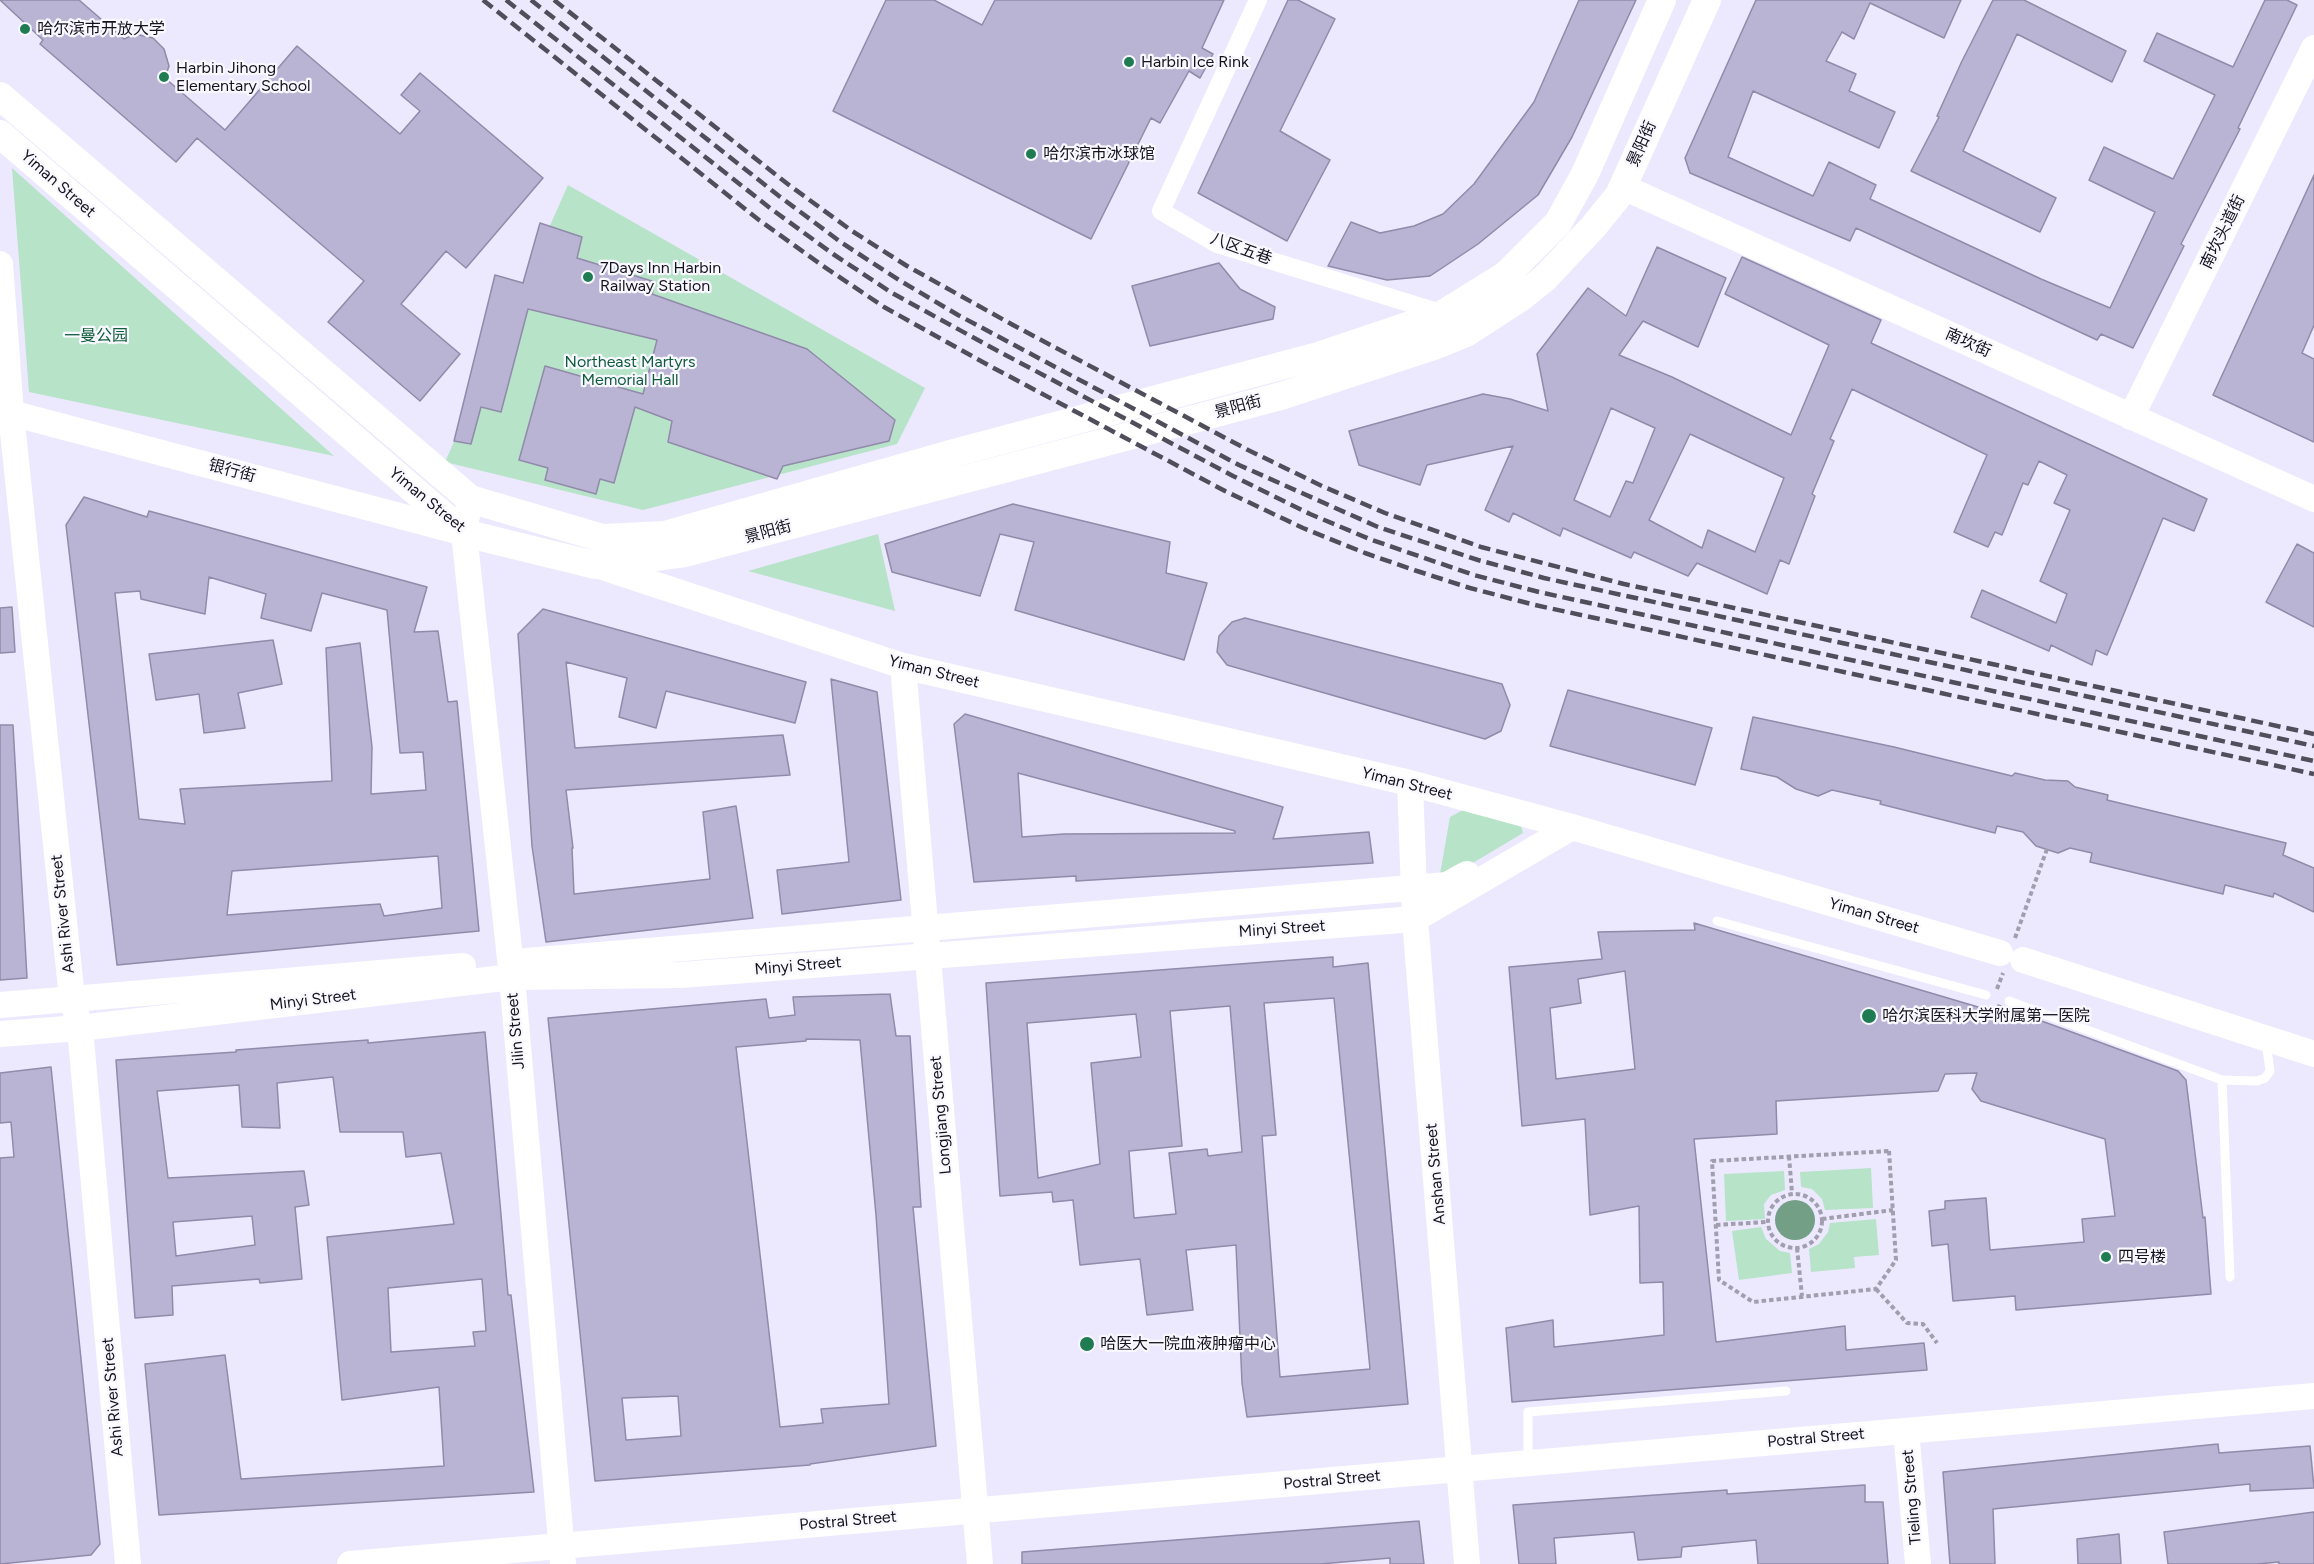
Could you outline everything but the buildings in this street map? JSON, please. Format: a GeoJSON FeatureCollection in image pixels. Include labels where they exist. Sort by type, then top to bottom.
{"type":"FeatureCollection","features":[{"type":"Feature","properties":{"kind":"main road","name":"景阳街"},"geometry":{"type":"LineString","coordinates":[[665,535],[954,453],[1318,356],[1443,314],[1506,274],[1557,223],[1585,174],[1662,0]]}},
{"type":"Feature","properties":{"kind":"main road","name":"景阳街"},"geometry":{"type":"LineString","coordinates":[[596,565],[685,553],[1281,396],[1434,346],[1466,333],[1520,298],[1545,278],[1594,226],[1621,191],[1707,0]]}},
{"type":"Feature","properties":{"kind":"main road","name":"Yiman Street"},"geometry":{"type":"LineString","coordinates":[[0,96],[470,499],[602,538],[665,535]]}},
{"type":"Feature","properties":{"kind":"main road","name":"Yiman Street"},"geometry":{"type":"LineString","coordinates":[[0,134],[464,533],[596,565]]}},
{"type":"Feature","properties":{"kind":"street","name":"八区五巷"},"geometry":{"type":"LineString","coordinates":[[1258,0],[1161,211],[1217,244],[1443,314]]}},
{"type":"Feature","properties":{"kind":"street","name":"南坎头道街"},"geometry":{"type":"LineString","coordinates":[[2131,417],[2314,48]]}},
{"type":"Feature","properties":{"kind":"street","name":"南坎街"},"geometry":{"type":"LineString","coordinates":[[1621,191],[2314,500]]}},
{"type":"Feature","properties":{"kind":"street","name":"Ashi River Street"},"geometry":{"type":"LineString","coordinates":[[0,264],[5,414],[72,998],[80,1028],[128,1564]]}},
{"type":"Feature","properties":{"kind":"street","name":"银行街"},"geometry":{"type":"LineString","coordinates":[[5,414],[464,533]]}},
{"type":"Feature","properties":{"kind":"street","name":"Jilin Street"},"geometry":{"type":"LineString","coordinates":[[470,499],[464,533],[510,970],[562,1555]]}},
{"type":"Feature","properties":{"kind":"street","name":"Yiman Street"},"geometry":{"type":"LineString","coordinates":[[596,565],[903,666],[1410,783],[1564,825],[2010,956],[2314,1054]]}},
{"type":"Feature","properties":{"kind":"street","name":"Longjiang Street"},"geometry":{"type":"LineString","coordinates":[[903,666],[980,1564]]}},
{"type":"Feature","properties":{"kind":"street","name":"Anshan Street"},"geometry":{"type":"LineString","coordinates":[[1410,783],[1415,919],[1467,1564]]}},
{"type":"Feature","properties":{"kind":"street","name":"Minyi Street"},"geometry":{"type":"LineString","coordinates":[[0,1005],[72,998],[510,970],[925,930],[1447,885],[1564,825]]}},
{"type":"Feature","properties":{"kind":"street","name":"Minyi Street"},"geometry":{"type":"LineString","coordinates":[[0,1034],[80,1028],[510,970],[681,975],[1415,919],[1564,825]]}},
{"type":"Feature","properties":{"kind":"street","name":"Postral Street"},"geometry":{"type":"LineString","coordinates":[[350,1564],[562,1555],[975,1510],[2314,1396]]}},
{"type":"Feature","properties":{"kind":"street","name":"Tieling Street"},"geometry":{"type":"LineString","coordinates":[[1906,1431],[1918,1564]]}},
{"type":"Feature","properties":{"kind":"lane"},"geometry":{"type":"LineString","coordinates":[[1717,921],[1986,995]]}},
{"type":"Feature","properties":{"kind":"lane"},"geometry":{"type":"LineString","coordinates":[[2009,1001],[2222,1080],[2257,1081],[2265,1078],[2270,1071],[2266,1039]]}},
{"type":"Feature","properties":{"kind":"lane"},"geometry":{"type":"LineString","coordinates":[[2222,1080],[2230,1277]]}},
{"type":"Feature","properties":{"kind":"lane"},"geometry":{"type":"LineString","coordinates":[[1528,1463],[1528,1413],[1786,1391]]}},
{"type":"Feature","properties":{"kind":"path"},"geometry":{"type":"LineString","coordinates":[[1986,1017],[2047,849]]}},
{"type":"Feature","properties":{"kind":"path"},"geometry":{"type":"LineString","coordinates":[[1889,1151],[1893,1210],[1896,1260],[1875,1289],[1753,1302],[1719,1280],[1712,1161],[1889,1151]]}},
{"type":"Feature","properties":{"kind":"path"},"geometry":{"type":"LineString","coordinates":[[1789,1156],[1792,1193]]}},
{"type":"Feature","properties":{"kind":"path"},"geometry":{"type":"LineString","coordinates":[[1792,1193],[1809,1197],[1815,1203],[1822,1219],[1822,1227],[1813,1242],[1797,1248],[1780,1244],[1773,1238],[1767,1222],[1768,1214],[1777,1200],[1792,1193]]}},
{"type":"Feature","properties":{"kind":"path"},"geometry":{"type":"LineString","coordinates":[[1822,1219],[1893,1210]]}},
{"type":"Feature","properties":{"kind":"path"},"geometry":{"type":"LineString","coordinates":[[1716,1225],[1767,1222]]}},
{"type":"Feature","properties":{"kind":"path"},"geometry":{"type":"LineString","coordinates":[[1797,1248],[1802,1296]]}},
{"type":"Feature","properties":{"kind":"path"},"geometry":{"type":"LineString","coordinates":[[1875,1289],[1907,1323],[1923,1324],[1937,1343]]}},
{"type":"Feature","properties":{"kind":"green space","name":"一曼公园"},"geometry":{"type":"Polygon","coordinates":[[[12,168],[334,456],[29,392],[12,168]]]}},
{"type":"Feature","properties":{"kind":"green space","name":"Northeast Martyrs Memorial Hall"},"geometry":{"type":"Polygon","coordinates":[[[568,185],[925,388],[897,444],[643,510],[445,462],[568,185]]]}},
{"type":"Feature","properties":{"kind":"green space"},"geometry":{"type":"Polygon","coordinates":[[[878,534],[895,611],[748,571],[878,534]]]}},
{"type":"Feature","properties":{"kind":"green space"},"geometry":{"type":"Polygon","coordinates":[[[1470,810],[1520,823],[1523,833],[1446,879],[1440,874],[1450,817],[1461,811],[1470,810]]]}},
{"type":"Feature","properties":{"kind":"green space"},"geometry":{"type":"Polygon","coordinates":[[[1871,1168],[1873,1208],[1825,1210],[1822,1199],[1812,1189],[1801,1187],[1800,1172],[1871,1168]]]}},
{"type":"Feature","properties":{"kind":"green space"},"geometry":{"type":"Polygon","coordinates":[[[1784,1171],[1785,1190],[1771,1195],[1764,1204],[1765,1219],[1726,1221],[1724,1174],[1784,1171]]]}},
{"type":"Feature","properties":{"kind":"green space"},"geometry":{"type":"Polygon","coordinates":[[[1876,1219],[1879,1255],[1854,1257],[1855,1268],[1811,1272],[1809,1249],[1819,1244],[1828,1232],[1830,1223],[1876,1219]]]}},
{"type":"Feature","properties":{"kind":"green space"},"geometry":{"type":"Polygon","coordinates":[[[1761,1227],[1766,1239],[1780,1251],[1790,1253],[1792,1273],[1739,1280],[1732,1231],[1761,1227]]]}},
{"type":"Feature","properties":{"kind":"shaded area"},"geometry":{"type":"Polygon","coordinates":[[[1795,1200],[1803,1201],[1809,1206],[1814,1212],[1814,1228],[1809,1234],[1803,1239],[1795,1240],[1787,1239],[1781,1234],[1776,1228],[1775,1220],[1776,1212],[1781,1206],[1787,1201],[1795,1200]]]}},
{"type":"Feature","properties":{"kind":"railway"},"geometry":{"type":"LineString","coordinates":[[483,0],[759,220],[884,307],[1225,491],[1303,528],[1417,571],[1535,605],[2314,774]]}},
{"type":"Feature","properties":{"kind":"railway"},"geometry":{"type":"LineString","coordinates":[[506,0],[770,208],[892,293],[1233,476],[1310,514],[1372,540],[1474,575],[1539,592],[2314,761]]}},
{"type":"Feature","properties":{"kind":"railway"},"geometry":{"type":"LineString","coordinates":[[531,0],[779,196],[842,243],[899,280],[958,315],[1239,465],[1378,527],[1478,560],[1544,578],[2314,746]]}},
{"type":"Feature","properties":{"kind":"railway"},"geometry":{"type":"LineString","coordinates":[[554,0],[789,185],[852,231],[907,266],[1248,450],[1385,513],[1481,547],[1624,584],[2314,734]]}},
{"type":"Feature","properties":{"kind":"place","name":"哈尔滨市开放大学"},"geometry":{"type":"Point","coordinates":[25,29]}},
{"type":"Feature","properties":{"kind":"place","name":"Harbin Ice Rink"},"geometry":{"type":"Point","coordinates":[1129,62]}},
{"type":"Feature","properties":{"kind":"place","name":"Harbin Jihong Elementary School"},"geometry":{"type":"Point","coordinates":[164,77]}},
{"type":"Feature","properties":{"kind":"place","name":"哈尔滨市冰球馆"},"geometry":{"type":"Point","coordinates":[1031,154]}},
{"type":"Feature","properties":{"kind":"place","name":"7Days Inn Harbin Railway Station"},"geometry":{"type":"Point","coordinates":[588,277]}},
{"type":"Feature","properties":{"kind":"place","name":"哈尔滨医科大学附属第一医院"},"geometry":{"type":"Point","coordinates":[1869,1016]}},
{"type":"Feature","properties":{"kind":"place","name":"四号楼"},"geometry":{"type":"Point","coordinates":[2106,1257]}},
{"type":"Feature","properties":{"kind":"place","name":"哈医大一院血液肿瘤中心"},"geometry":{"type":"Point","coordinates":[1087,1344]}}]}
